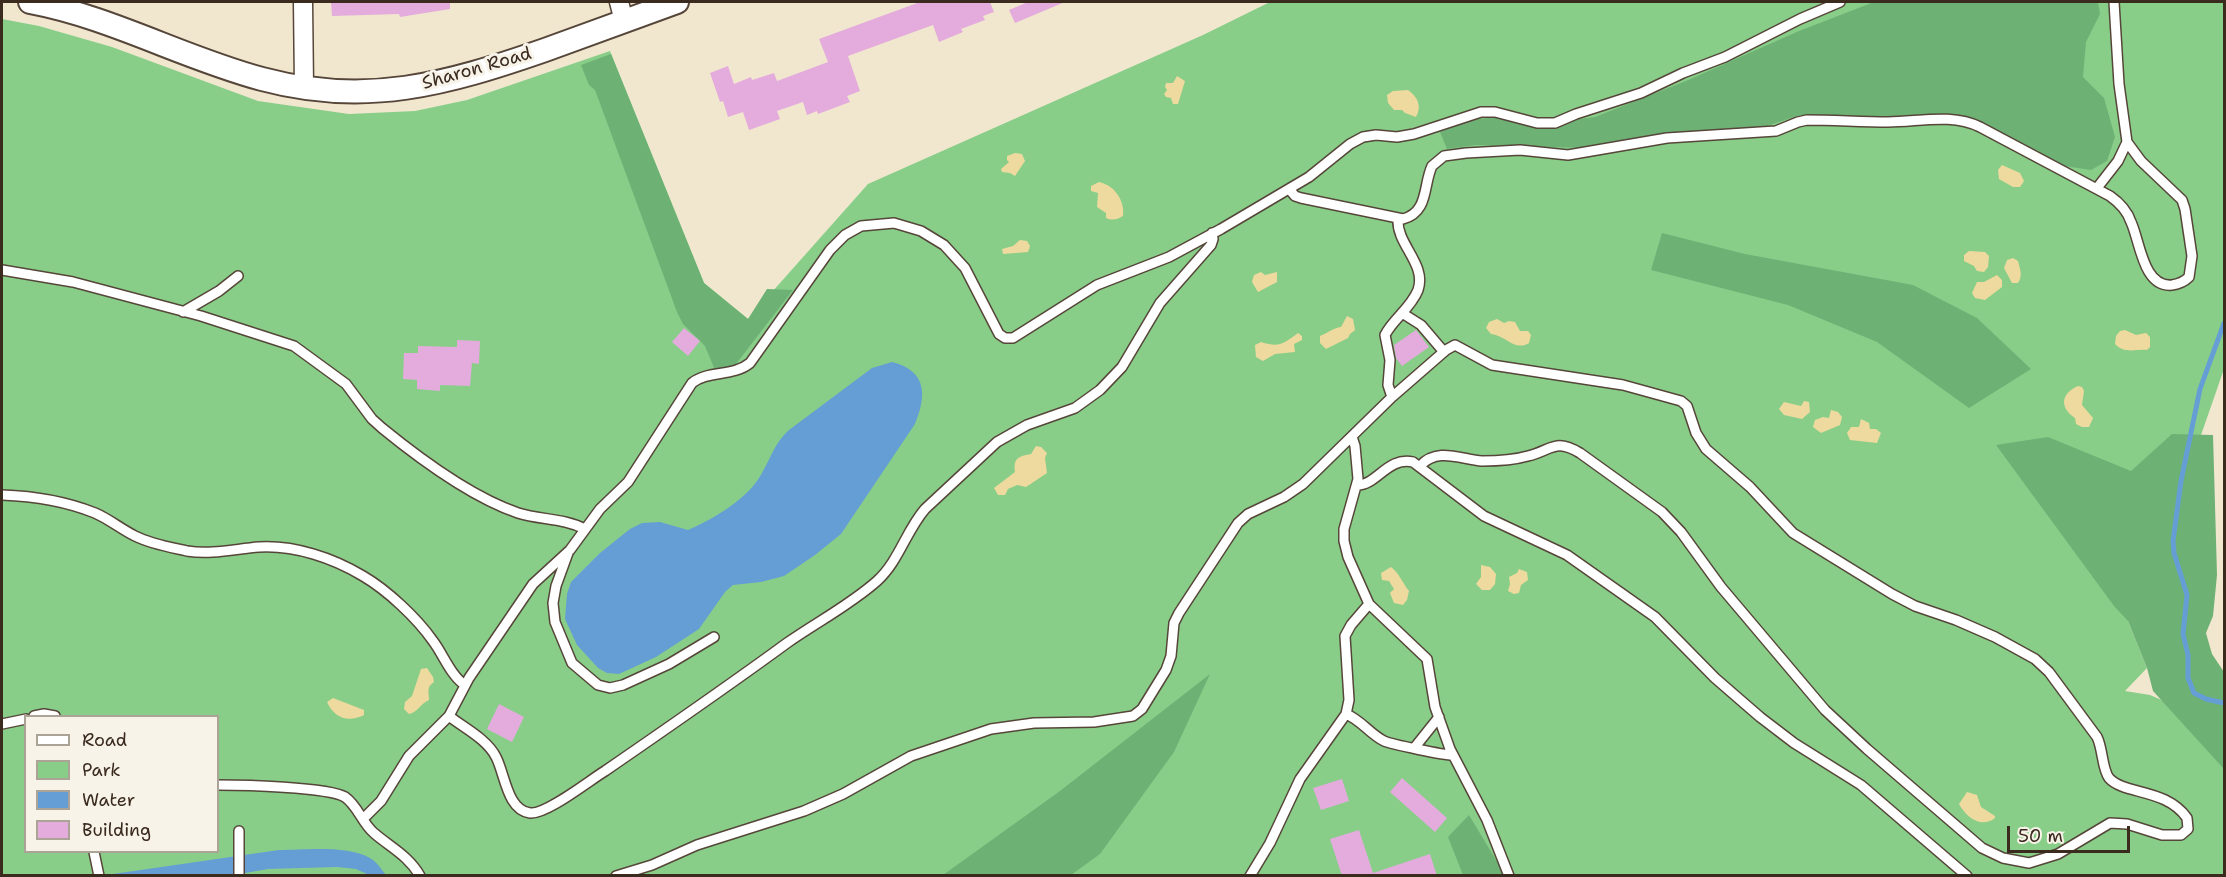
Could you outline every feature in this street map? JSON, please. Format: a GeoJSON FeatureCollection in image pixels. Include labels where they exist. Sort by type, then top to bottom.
{"type":"FeatureCollection","features":[{"type":"Feature","properties":{"kind":"street"},"geometry":{"type":"LineString","coordinates":[[303,2],[304,87]]}},
{"type":"Feature","properties":{"kind":"street","name":"Sharon Road"},"geometry":{"type":"LineString","coordinates":[[43,3],[91,17],[246,75],[304,87],[374,92],[445,82],[489,70],[622,11],[676,2]]}},
{"type":"Feature","properties":{"kind":"lane"},"geometry":{"type":"LineString","coordinates":[[363,819],[381,801],[409,756],[448,716],[465,685],[533,585],[567,553],[600,509],[628,482],[692,383],[704,376],[741,369],[750,363],[830,250],[856,227],[900,224],[921,231],[944,245],[969,273],[1000,336],[1008,339],[1017,336],[1097,285],[1146,267],[1212,233],[1289,189],[1363,137],[1406,136],[1481,112],[1495,112],[1537,123],[1555,123],[1641,93],[1725,57],[1840,2]]}},
{"type":"Feature","properties":{"kind":"lane"},"geometry":{"type":"LineString","coordinates":[[1289,189],[1295,196],[1301,198],[1407,219],[1419,210],[1425,198],[1432,166],[1444,156],[1513,150],[1569,155],[1667,138],[1776,131],[1807,120],[1888,122],[1945,118],[1960,120],[1989,131],[2097,188],[2124,208],[2132,223],[2145,264],[2154,281],[2168,285],[2187,280],[2191,271],[2193,261],[2184,205],[2175,192],[2141,161],[2127,142],[2119,84],[2114,2]]}},
{"type":"Feature","properties":{"kind":"lane"},"geometry":{"type":"LineString","coordinates":[[2097,188],[2118,161],[2127,142]]}},
{"type":"Feature","properties":{"kind":"lane"},"geometry":{"type":"LineString","coordinates":[[1392,397],[1388,389],[1390,360],[1385,335],[1414,297],[1419,281],[1415,264],[1399,232],[1398,219]]}},
{"type":"Feature","properties":{"kind":"lane"},"geometry":{"type":"LineString","coordinates":[[448,716],[493,752],[513,800],[523,810],[534,813],[542,811],[576,790],[723,691],[872,585],[889,567],[925,509],[997,442],[1027,425],[1075,408],[1093,397],[1122,367],[1160,303],[1211,245],[1214,237],[1212,233]]}},
{"type":"Feature","properties":{"kind":"lane"},"geometry":{"type":"LineString","coordinates":[[2,270],[57,279],[183,312],[294,346],[346,384],[372,419],[382,428],[456,481],[517,512],[570,523],[585,529]]}},
{"type":"Feature","properties":{"kind":"lane"},"geometry":{"type":"LineString","coordinates":[[183,312],[219,291],[238,276]]}},
{"type":"Feature","properties":{"kind":"lane"},"geometry":{"type":"LineString","coordinates":[[1402,313],[1420,325],[1444,352]]}},
{"type":"Feature","properties":{"kind":"lane"},"geometry":{"type":"LineString","coordinates":[[616,876],[652,865],[697,845],[804,812],[843,794],[911,756],[991,729],[1034,723],[1094,722],[1137,714],[1168,666],[1174,623],[1179,613],[1238,523],[1248,514],[1284,498],[1304,484],[1392,397],[1444,352],[1457,345],[1492,365],[1623,386],[1681,401],[1687,406],[1696,433],[1706,449],[1744,480],[1783,524],[1802,540],[1900,598],[2004,641],[2040,663],[2097,737],[2109,779],[2172,804],[2187,818],[2188,829],[2181,835],[2163,835],[2127,824],[2110,823],[2058,854],[2040,860],[2018,862],[1995,855],[1969,838],[1844,729],[1803,685],[1721,587],[1674,525],[1646,499],[1580,453],[1557,444],[1523,458],[1490,461],[1442,455],[1431,457],[1420,466]]}},
{"type":"Feature","properties":{"kind":"lane"},"geometry":{"type":"LineString","coordinates":[[1352,437],[1355,446],[1357,485],[1345,521],[1344,541],[1353,569],[1369,604],[1425,656],[1428,662],[1433,698],[1453,755],[1487,820],[1509,876]]}},
{"type":"Feature","properties":{"kind":"lane"},"geometry":{"type":"LineString","coordinates":[[1357,485],[1364,485],[1388,467],[1410,461],[1420,466],[1484,516],[1567,555],[1655,617],[1715,678],[1760,717],[1794,743],[1861,785],[1967,876]]}},
{"type":"Feature","properties":{"kind":"lane"},"geometry":{"type":"LineString","coordinates":[[2,495],[50,500],[76,507],[97,514],[144,540],[182,550],[204,553],[277,547],[331,560],[363,575],[387,594],[431,637],[456,677],[465,685]]}},
{"type":"Feature","properties":{"kind":"lane"},"geometry":{"type":"LineString","coordinates":[[567,553],[568,558],[554,594],[555,622],[572,663],[598,685],[610,688],[623,685],[669,664],[714,637]]}},
{"type":"Feature","properties":{"kind":"lane"},"geometry":{"type":"LineString","coordinates":[[1251,876],[1273,837],[1299,779],[1346,714],[1349,700],[1345,636],[1351,624],[1369,604]]}},
{"type":"Feature","properties":{"kind":"lane"},"geometry":{"type":"LineString","coordinates":[[1346,714],[1359,721],[1383,741],[1453,755]]}},
{"type":"Feature","properties":{"kind":"lane"},"geometry":{"type":"LineString","coordinates":[[1415,747],[1439,717]]}},
{"type":"Feature","properties":{"kind":"lane"},"geometry":{"type":"LineString","coordinates":[[2,724],[24,719]]}},
{"type":"Feature","properties":{"kind":"lane"},"geometry":{"type":"LineString","coordinates":[[219,785],[285,788],[337,794],[350,801],[370,830],[404,855],[420,874]]}},
{"type":"Feature","properties":{"kind":"lane"},"geometry":{"type":"LineString","coordinates":[[239,831],[239,876]]}},
{"type":"Feature","properties":{"kind":"lane"},"geometry":{"type":"LineString","coordinates":[[94,853],[99,876]]}},
{"type":"Feature","properties":{"kind":"lane"},"geometry":{"type":"LineString","coordinates":[[408,876],[420,874]]}},
{"type":"Feature","properties":{"kind":"green space"},"geometry":{"type":"Polygon","coordinates":[[[1270,2],[2224,2],[2224,369],[2184,484],[2128,621],[2147,668],[2125,691],[2150,695],[2206,719],[2224,723],[2224,875],[2,875],[2,19],[39,26],[112,47],[258,101],[349,114],[415,111],[467,100],[610,51],[704,283],[748,319],[868,184],[1203,35],[1270,2]]]}},
{"type":"Feature","properties":{"kind":"green space"},"geometry":{"type":"Polygon","coordinates":[[[1874,2],[2098,2],[2100,14],[2086,42],[2083,77],[2104,98],[2115,137],[2107,161],[2091,170],[2064,166],[1972,118],[1800,115],[1764,127],[1644,137],[1586,148],[1476,145],[1447,149],[1440,132],[1471,120],[1495,117],[1528,126],[1595,117],[1874,2]]]}},
{"type":"Feature","properties":{"kind":"green space"},"geometry":{"type":"Polygon","coordinates":[[[611,54],[704,283],[748,319],[767,289],[793,290],[736,364],[723,371],[715,370],[705,346],[683,324],[677,312],[595,90],[589,85],[581,65],[611,54]]]}},
{"type":"Feature","properties":{"kind":"green space"},"geometry":{"type":"Polygon","coordinates":[[[1662,233],[1745,254],[1913,285],[1977,318],[2031,369],[1969,408],[1877,342],[1788,305],[1651,270],[1662,233]]]}},
{"type":"Feature","properties":{"kind":"green space"},"geometry":{"type":"Polygon","coordinates":[[[2172,434],[2213,435],[2217,575],[2213,616],[2206,633],[2212,654],[2224,672],[2224,769],[2153,691],[2147,668],[2128,621],[2114,606],[1996,445],[2048,437],[2131,471],[2172,434]]]}},
{"type":"Feature","properties":{"kind":"green space"},"geometry":{"type":"Polygon","coordinates":[[[1210,674],[1174,752],[1100,854],[1071,875],[943,875],[1060,791],[1210,674]]]}},
{"type":"Feature","properties":{"kind":"green space"},"geometry":{"type":"Polygon","coordinates":[[[1469,815],[1505,875],[1463,875],[1448,837],[1469,815]]]}},
{"type":"Feature","properties":{"kind":"sand"},"geometry":{"type":"Polygon","coordinates":[[[1177,76],[1185,81],[1178,104],[1173,104],[1171,98],[1164,94],[1167,90],[1165,87],[1166,83],[1173,83],[1177,76]]]}},
{"type":"Feature","properties":{"kind":"sand"},"geometry":{"type":"Polygon","coordinates":[[[1408,90],[1418,102],[1419,109],[1416,117],[1402,110],[1394,110],[1388,103],[1387,95],[1393,91],[1408,90]]]}},
{"type":"Feature","properties":{"kind":"sand"},"geometry":{"type":"Polygon","coordinates":[[[1015,153],[1022,154],[1025,161],[1015,176],[1002,172],[1001,169],[1009,162],[1007,156],[1015,153]]]}},
{"type":"Feature","properties":{"kind":"sand"},"geometry":{"type":"Polygon","coordinates":[[[2002,165],[2020,173],[2024,181],[2020,187],[2013,187],[1999,179],[1998,170],[2002,165]]]}},
{"type":"Feature","properties":{"kind":"sand"},"geometry":{"type":"Polygon","coordinates":[[[1099,182],[1109,186],[1117,194],[1122,204],[1123,216],[1115,219],[1106,218],[1106,213],[1097,207],[1098,193],[1091,191],[1091,186],[1099,182]]]}},
{"type":"Feature","properties":{"kind":"sand"},"geometry":{"type":"Polygon","coordinates":[[[1020,240],[1027,241],[1030,246],[1028,252],[1003,254],[1002,249],[1013,246],[1020,240]]]}},
{"type":"Feature","properties":{"kind":"sand"},"geometry":{"type":"Polygon","coordinates":[[[1969,251],[1985,252],[1989,256],[1988,267],[1984,272],[1977,271],[1974,266],[1964,261],[1964,255],[1969,251]]]}},
{"type":"Feature","properties":{"kind":"sand"},"geometry":{"type":"Polygon","coordinates":[[[2013,258],[2018,261],[2020,270],[2018,283],[2012,283],[2004,268],[2007,260],[2013,258]]]}},
{"type":"Feature","properties":{"kind":"sand"},"geometry":{"type":"Polygon","coordinates":[[[1261,272],[1265,275],[1277,272],[1277,282],[1258,292],[1252,282],[1254,275],[1261,272]]]}},
{"type":"Feature","properties":{"kind":"sand"},"geometry":{"type":"Polygon","coordinates":[[[1997,275],[2002,280],[2002,287],[1985,300],[1975,298],[1972,293],[1977,282],[1984,282],[1997,275]]]}},
{"type":"Feature","properties":{"kind":"sand"},"geometry":{"type":"Polygon","coordinates":[[[1347,316],[1353,319],[1355,330],[1348,338],[1326,349],[1320,343],[1320,336],[1341,327],[1347,316]]]}},
{"type":"Feature","properties":{"kind":"sand"},"geometry":{"type":"Polygon","coordinates":[[[1497,319],[1504,323],[1515,322],[1520,331],[1528,331],[1531,335],[1529,343],[1519,346],[1491,334],[1486,328],[1489,322],[1497,319]]]}},
{"type":"Feature","properties":{"kind":"sand"},"geometry":{"type":"Polygon","coordinates":[[[2125,330],[2136,335],[2146,333],[2150,337],[2150,347],[2147,350],[2130,350],[2118,347],[2115,344],[2116,336],[2120,331],[2125,330]]]}},
{"type":"Feature","properties":{"kind":"sand"},"geometry":{"type":"Polygon","coordinates":[[[1298,333],[1302,336],[1302,340],[1294,344],[1295,352],[1275,354],[1263,361],[1256,357],[1255,345],[1261,342],[1272,345],[1281,344],[1298,333]]]}},
{"type":"Feature","properties":{"kind":"sand"},"geometry":{"type":"Polygon","coordinates":[[[2078,386],[2084,391],[2082,405],[2093,418],[2089,427],[2076,424],[2075,418],[2065,406],[2065,397],[2078,386]]]}},
{"type":"Feature","properties":{"kind":"sand"},"geometry":{"type":"Polygon","coordinates":[[[1804,401],[1809,402],[1810,412],[1802,419],[1784,415],[1779,409],[1784,402],[1801,406],[1804,401]]]}},
{"type":"Feature","properties":{"kind":"sand"},"geometry":{"type":"Polygon","coordinates":[[[1831,410],[1838,412],[1842,417],[1840,425],[1821,433],[1813,427],[1815,420],[1823,417],[1829,418],[1831,410]]]}},
{"type":"Feature","properties":{"kind":"sand"},"geometry":{"type":"Polygon","coordinates":[[[1861,419],[1869,423],[1870,429],[1876,429],[1881,433],[1877,443],[1850,440],[1847,433],[1851,427],[1859,427],[1861,419]]]}},
{"type":"Feature","properties":{"kind":"sand"},"geometry":{"type":"Polygon","coordinates":[[[1036,446],[1041,447],[1047,453],[1045,458],[1047,473],[1026,487],[1017,485],[1008,489],[1005,495],[998,495],[994,488],[1015,472],[1018,458],[1031,454],[1036,446]]]}},
{"type":"Feature","properties":{"kind":"sand"},"geometry":{"type":"Polygon","coordinates":[[[1481,565],[1490,567],[1496,574],[1495,584],[1490,590],[1482,590],[1476,584],[1481,577],[1481,565]]]}},
{"type":"Feature","properties":{"kind":"sand"},"geometry":{"type":"Polygon","coordinates":[[[1391,567],[1409,591],[1403,605],[1394,603],[1390,593],[1394,589],[1389,581],[1382,580],[1381,573],[1391,567]]]}},
{"type":"Feature","properties":{"kind":"sand"},"geometry":{"type":"Polygon","coordinates":[[[1519,569],[1527,572],[1528,580],[1521,585],[1519,593],[1514,594],[1508,591],[1509,577],[1517,573],[1519,569]]]}},
{"type":"Feature","properties":{"kind":"sand"},"geometry":{"type":"Polygon","coordinates":[[[427,668],[434,682],[429,688],[429,700],[409,714],[404,709],[405,702],[412,696],[421,669],[427,668]]]}},
{"type":"Feature","properties":{"kind":"sand"},"geometry":{"type":"Polygon","coordinates":[[[333,698],[364,710],[364,715],[352,719],[342,718],[333,712],[327,702],[333,698]]]}},
{"type":"Feature","properties":{"kind":"sand"},"geometry":{"type":"Polygon","coordinates":[[[1967,792],[1977,795],[1981,807],[1995,818],[1979,822],[1970,817],[1959,804],[1967,792]]]}},
{"type":"Feature","properties":{"kind":"water"},"geometry":{"type":"Polygon","coordinates":[[[892,362],[904,366],[918,378],[922,394],[919,413],[915,424],[841,534],[784,576],[761,582],[733,585],[725,592],[699,629],[656,657],[619,674],[607,673],[598,668],[577,645],[565,619],[567,594],[571,582],[600,553],[630,529],[642,523],[660,522],[688,530],[730,507],[756,482],[777,445],[789,430],[872,368],[892,362]]]}},
{"type":"Feature","properties":{"kind":"water"},"geometry":{"type":"Polygon","coordinates":[[[279,850],[350,851],[372,860],[386,875],[369,875],[356,869],[337,867],[268,869],[228,876],[67,876],[106,875],[279,850]]]}},
{"type":"Feature","properties":{"kind":"building"},"geometry":{"type":"Polygon","coordinates":[[[331,2],[450,2],[450,9],[400,17],[399,14],[332,16],[331,2]]]}},
{"type":"Feature","properties":{"kind":"building"},"geometry":{"type":"Polygon","coordinates":[[[920,2],[990,2],[994,12],[983,16],[985,20],[961,29],[963,32],[939,42],[933,25],[848,56],[860,91],[847,96],[850,102],[818,114],[817,111],[807,115],[803,102],[777,111],[780,119],[749,130],[743,112],[728,117],[710,73],[728,66],[734,84],[751,77],[752,80],[774,73],[777,81],[828,62],[819,39],[920,2]]]}},
{"type":"Feature","properties":{"kind":"building"},"geometry":{"type":"Polygon","coordinates":[[[1028,2],[1065,2],[1015,23],[1009,10],[1028,2]]]}},
{"type":"Feature","properties":{"kind":"building"},"geometry":{"type":"Polygon","coordinates":[[[684,328],[700,341],[688,356],[672,342],[684,328]]]}},
{"type":"Feature","properties":{"kind":"building"},"geometry":{"type":"Polygon","coordinates":[[[1416,330],[1429,347],[1402,366],[1396,358],[1394,345],[1416,330]]]}},
{"type":"Feature","properties":{"kind":"building"},"geometry":{"type":"Polygon","coordinates":[[[457,340],[480,341],[479,364],[472,363],[470,386],[440,385],[440,391],[417,389],[417,380],[403,379],[404,353],[418,353],[418,346],[457,347],[457,340]]]}},
{"type":"Feature","properties":{"kind":"building"},"geometry":{"type":"Polygon","coordinates":[[[499,704],[524,717],[512,742],[487,729],[499,704]]]}},
{"type":"Feature","properties":{"kind":"building"},"geometry":{"type":"Polygon","coordinates":[[[1402,778],[1447,818],[1435,832],[1390,792],[1402,778]]]}},
{"type":"Feature","properties":{"kind":"building"},"geometry":{"type":"Polygon","coordinates":[[[1342,779],[1349,801],[1321,810],[1313,788],[1342,779]]]}},
{"type":"Feature","properties":{"kind":"building"},"geometry":{"type":"Polygon","coordinates":[[[1359,830],[1373,873],[1430,854],[1437,876],[1342,876],[1330,839],[1359,830]]]}},
{"type":"Feature","properties":{"kind":"waterway"},"geometry":{"type":"LineString","coordinates":[[2224,323],[2200,389],[2181,481],[2173,541],[2174,553],[2187,595],[2183,634],[2188,655],[2188,678],[2194,693],[2206,699],[2224,703]]}}]}
